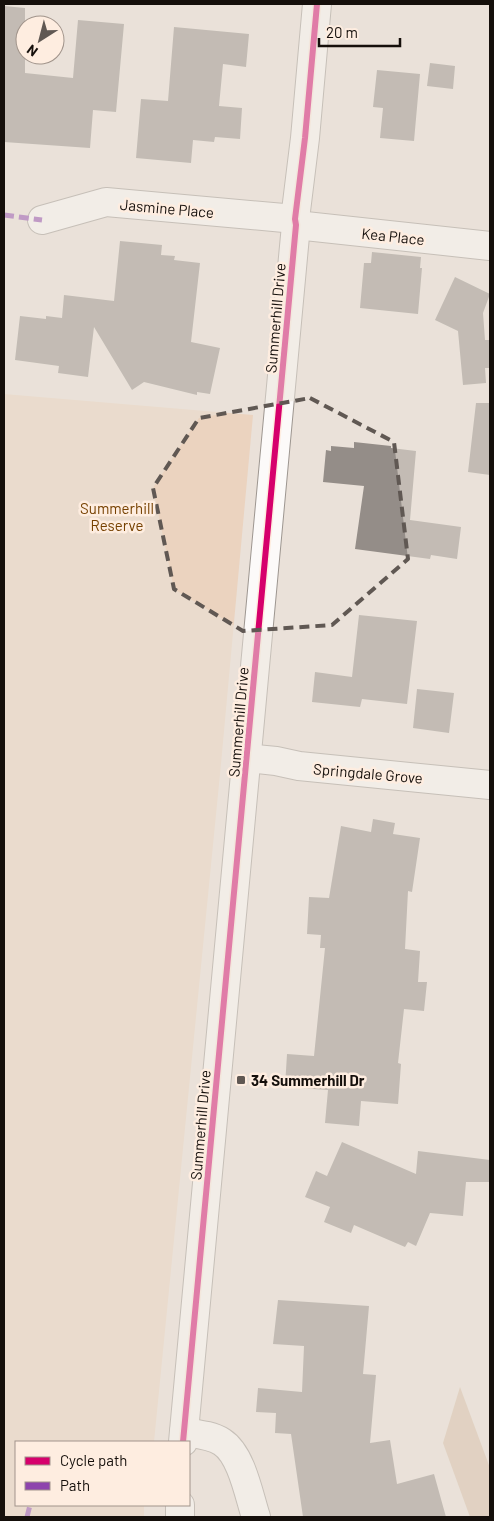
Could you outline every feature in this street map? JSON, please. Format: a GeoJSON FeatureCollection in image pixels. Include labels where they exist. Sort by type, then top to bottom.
{"type":"FeatureCollection","features":[{"type":"Feature","properties":{"kind":"main road","name":"Summerhill Drive"},"geometry":{"type":"LineString","coordinates":[[184,1437],[295,222],[305,138],[317,4]]}},
{"type":"Feature","properties":{"kind":"main road","name":"Jasmine Place"},"geometry":{"type":"LineString","coordinates":[[42,220],[106,202],[295,222]]}},
{"type":"Feature","properties":{"kind":"main road","name":"Kea Place"},"geometry":{"type":"LineString","coordinates":[[295,222],[490,246]]}},
{"type":"Feature","properties":{"kind":"main road","name":"Springdale Grove"},"geometry":{"type":"LineString","coordinates":[[247,758],[299,766],[490,785]]}},
{"type":"Feature","properties":{"kind":"main road"},"geometry":{"type":"LineString","coordinates":[[184,1437],[210,1437],[223,1442],[234,1455],[244,1478],[256,1517]]}},
{"type":"Feature","properties":{"kind":"highlighted area"},"geometry":{"type":"Polygon","coordinates":[[[310,398],[394,442],[408,559],[332,625],[243,631],[174,589],[153,488],[199,418],[310,398]]]}},
{"type":"Feature","properties":{"kind":"green space","name":"Summerhill Reserve"},"geometry":{"type":"Polygon","coordinates":[[[4,394],[253,415],[221,764],[154,1441],[15,1441],[15,1506],[144,1506],[144,1517],[4,1517],[4,394]]]}},
{"type":"Feature","properties":{"kind":"shaded area"},"geometry":{"type":"Polygon","coordinates":[[[460,1387],[490,1468],[490,1517],[470,1517],[443,1443],[460,1387]]]}},
{"type":"Feature","properties":{"kind":"building"},"geometry":{"type":"Polygon","coordinates":[[[4,6],[25,8],[25,15],[15,15],[15,65],[25,65],[25,73],[73,78],[78,20],[124,24],[116,112],[93,110],[90,148],[4,142],[4,6]]]}},
{"type":"Feature","properties":{"kind":"building"},"geometry":{"type":"Polygon","coordinates":[[[174,27],[249,34],[246,67],[223,64],[219,106],[242,108],[240,139],[215,137],[214,142],[193,140],[191,163],[136,158],[141,99],[168,101],[174,27]]]}},
{"type":"Feature","properties":{"kind":"building"},"geometry":{"type":"Polygon","coordinates":[[[430,63],[455,66],[453,89],[427,86],[430,63]]]}},
{"type":"Feature","properties":{"kind":"building"},"geometry":{"type":"Polygon","coordinates":[[[377,70],[420,74],[414,141],[380,138],[383,108],[373,107],[377,70]]]}},
{"type":"Feature","properties":{"kind":"building"},"geometry":{"type":"Polygon","coordinates":[[[120,241],[162,245],[161,255],[175,256],[174,260],[200,263],[191,342],[220,348],[210,394],[197,392],[197,395],[144,382],[132,390],[94,327],[88,377],[58,373],[59,366],[15,360],[20,316],[46,319],[46,316],[62,318],[64,295],[114,301],[120,241]]]}},
{"type":"Feature","properties":{"kind":"building"},"geometry":{"type":"Polygon","coordinates":[[[372,252],[421,257],[420,268],[422,268],[418,314],[360,308],[364,263],[371,263],[372,252]]]}},
{"type":"Feature","properties":{"kind":"building"},"geometry":{"type":"Polygon","coordinates":[[[455,277],[490,294],[483,313],[485,340],[489,340],[490,354],[490,368],[485,368],[486,383],[463,385],[458,331],[435,320],[455,277]]]}},
{"type":"Feature","properties":{"kind":"building"},"geometry":{"type":"Polygon","coordinates":[[[476,403],[490,403],[490,475],[468,472],[476,403]]]}},
{"type":"Feature","properties":{"kind":"building"},"geometry":{"type":"Polygon","coordinates":[[[354,442],[416,451],[410,520],[461,527],[457,559],[431,555],[430,559],[355,549],[364,486],[323,482],[326,450],[331,451],[331,446],[354,448],[354,442]]]}},
{"type":"Feature","properties":{"kind":"building"},"geometry":{"type":"Polygon","coordinates":[[[359,615],[417,621],[407,704],[362,699],[360,707],[312,702],[315,672],[352,677],[359,615]]]}},
{"type":"Feature","properties":{"kind":"building"},"geometry":{"type":"Polygon","coordinates":[[[417,689],[454,693],[449,733],[413,728],[417,689]]]}},
{"type":"Feature","properties":{"kind":"building"},"geometry":{"type":"Polygon","coordinates":[[[373,819],[395,823],[393,834],[420,838],[412,892],[408,891],[405,949],[420,951],[418,982],[427,982],[424,1011],[404,1009],[398,1063],[401,1064],[398,1104],[361,1101],[359,1126],[325,1123],[328,1090],[285,1087],[287,1054],[314,1056],[325,948],[320,948],[321,935],[307,934],[309,897],[329,898],[341,826],[371,832],[373,819]]]}},
{"type":"Feature","properties":{"kind":"building"},"geometry":{"type":"Polygon","coordinates":[[[342,1142],[416,1174],[418,1151],[490,1160],[490,1182],[466,1182],[463,1216],[430,1213],[416,1246],[408,1242],[405,1247],[354,1225],[351,1233],[324,1222],[330,1207],[305,1197],[316,1171],[327,1176],[342,1142]]]}},
{"type":"Feature","properties":{"kind":"building"},"geometry":{"type":"Polygon","coordinates":[[[278,1300],[369,1306],[363,1374],[376,1375],[370,1443],[390,1440],[397,1484],[434,1474],[446,1517],[303,1517],[291,1434],[275,1433],[276,1413],[256,1412],[258,1388],[302,1392],[304,1346],[273,1344],[278,1300]]]}},
{"type":"Feature","properties":{"kind":"marked path"},"geometry":{"type":"LineString","coordinates":[[4,215],[42,220]]}},
{"type":"Feature","properties":{"kind":"marked path"},"geometry":{"type":"LineString","coordinates":[[27,1517],[30,1506]]}},
{"type":"Feature","properties":{"kind":"cycle path"},"geometry":{"type":"LineString","coordinates":[[183,1441],[296,225],[295,219],[305,138],[317,4]]}},
{"type":"Feature","properties":{"kind":"place","name":"34 Summerhill Dr"},"geometry":{"type":"Point","coordinates":[241,1080]}}]}
